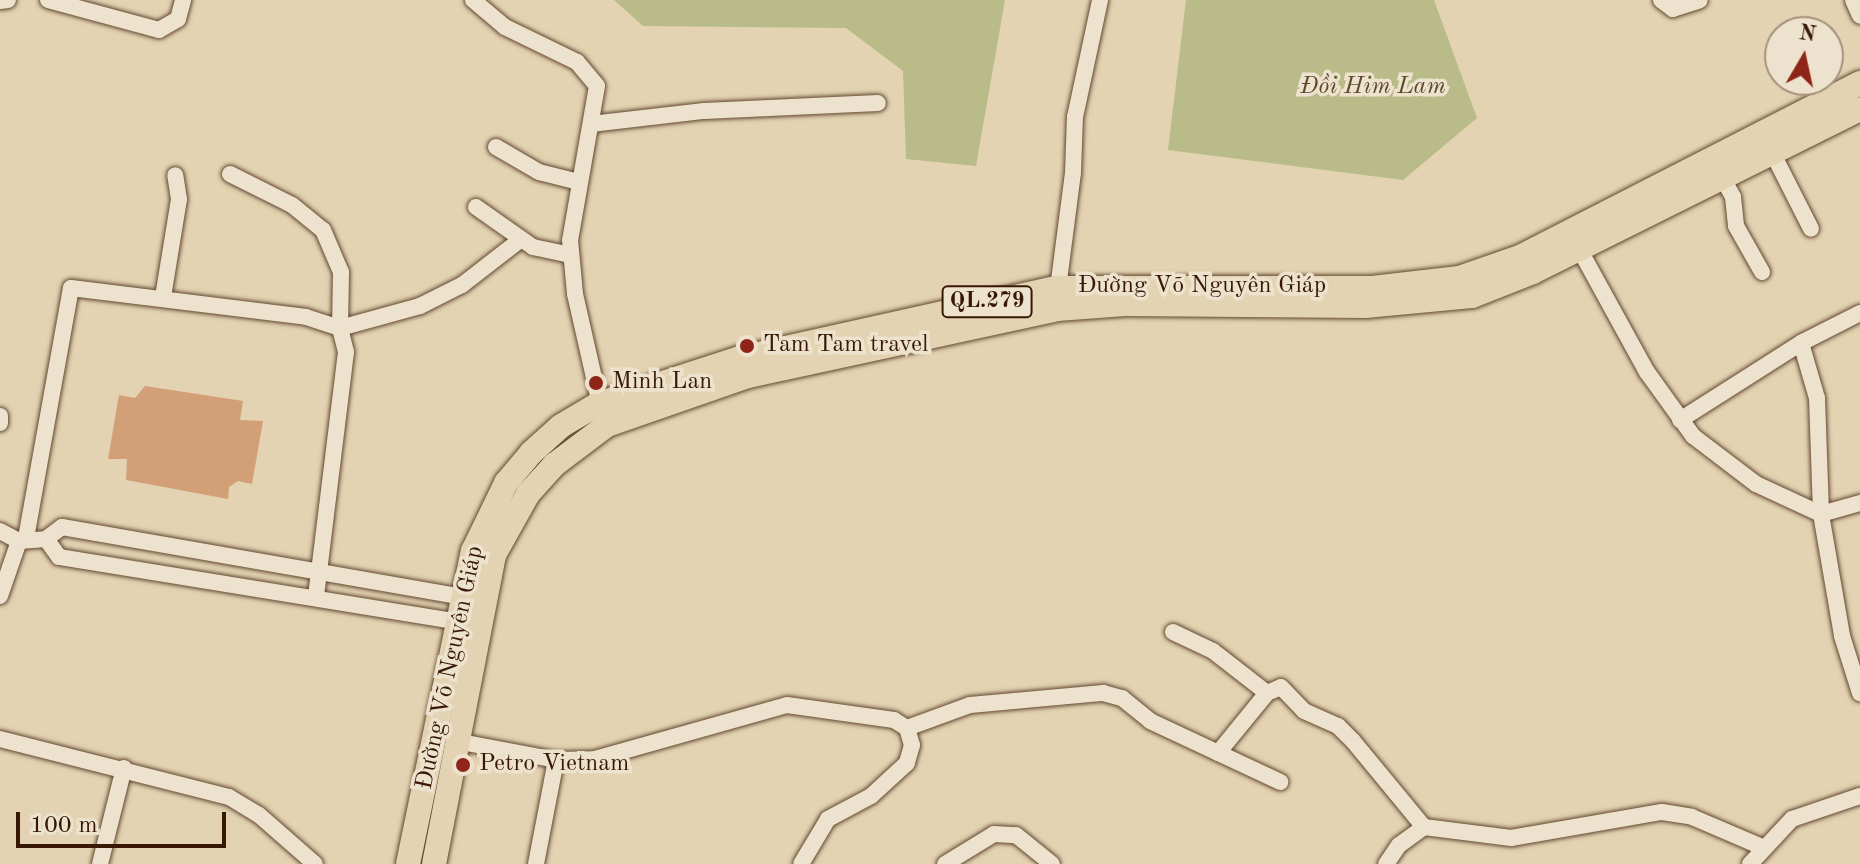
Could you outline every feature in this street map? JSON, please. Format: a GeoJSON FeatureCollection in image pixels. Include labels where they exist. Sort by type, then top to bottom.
{"type":"FeatureCollection","features":[{"type":"Feature","properties":{"kind":"highway","name":"Đường Võ Nguyên Giáp"},"geometry":{"type":"LineString","coordinates":[[1574,240],[1722,177],[1772,152],[1859,94]]}},
{"type":"Feature","properties":{"kind":"highway","name":"Đường Võ Nguyên Giáp"},"geometry":{"type":"LineString","coordinates":[[408,864],[473,551],[506,483],[561,426],[1057,298],[1125,304],[1433,303],[1491,291],[1574,240],[1859,94]]}},
{"type":"Feature","properties":{"kind":"highway","name":"Đường Võ Nguyên Giáp"},"geometry":{"type":"LineString","coordinates":[[434,864],[461,742],[494,555],[545,474],[602,415]]}},
{"type":"Feature","properties":{"kind":"street"},"geometry":{"type":"LineString","coordinates":[[0,1],[8,0]]}},
{"type":"Feature","properties":{"kind":"street"},"geometry":{"type":"LineString","coordinates":[[48,0],[159,30],[178,19],[183,0]]}},
{"type":"Feature","properties":{"kind":"street"},"geometry":{"type":"LineString","coordinates":[[473,0],[505,27],[588,71],[597,86],[579,182],[570,255],[602,415]]}},
{"type":"Feature","properties":{"kind":"street"},"geometry":{"type":"LineString","coordinates":[[1057,298],[1073,173],[1075,117],[1100,0]]}},
{"type":"Feature","properties":{"kind":"street"},"geometry":{"type":"LineString","coordinates":[[1661,0],[1673,9],[1700,0]]}},
{"type":"Feature","properties":{"kind":"street"},"geometry":{"type":"LineString","coordinates":[[1853,0],[1860,16]]}},
{"type":"Feature","properties":{"kind":"street"},"geometry":{"type":"LineString","coordinates":[[591,124],[704,111],[878,103]]}},
{"type":"Feature","properties":{"kind":"street"},"geometry":{"type":"LineString","coordinates":[[496,147],[539,172],[579,182]]}},
{"type":"Feature","properties":{"kind":"street"},"geometry":{"type":"LineString","coordinates":[[1772,152],[1811,229]]}},
{"type":"Feature","properties":{"kind":"street"},"geometry":{"type":"LineString","coordinates":[[230,174],[292,205],[323,230],[341,272],[340,328],[346,352],[316,598]]}},
{"type":"Feature","properties":{"kind":"street"},"geometry":{"type":"LineString","coordinates":[[163,297],[179,199],[175,175]]}},
{"type":"Feature","properties":{"kind":"street"},"geometry":{"type":"LineString","coordinates":[[1722,177],[1733,197],[1736,226],[1762,272]]}},
{"type":"Feature","properties":{"kind":"street"},"geometry":{"type":"LineString","coordinates":[[476,207],[520,240],[570,255]]}},
{"type":"Feature","properties":{"kind":"street"},"geometry":{"type":"LineString","coordinates":[[0,596],[22,540],[71,288],[306,317],[340,328],[432,300],[462,285],[520,240]]}},
{"type":"Feature","properties":{"kind":"street"},"geometry":{"type":"LineString","coordinates":[[1574,240],[1647,372],[1680,420],[1735,470],[1821,514],[1860,503]]}},
{"type":"Feature","properties":{"kind":"street"},"geometry":{"type":"LineString","coordinates":[[1680,420],[1801,343],[1860,313]]}},
{"type":"Feature","properties":{"kind":"street"},"geometry":{"type":"LineString","coordinates":[[1801,343],[1817,398],[1821,514],[1842,636],[1860,693]]}},
{"type":"Feature","properties":{"kind":"street"},"geometry":{"type":"LineString","coordinates":[[0,416],[0,423]]}},
{"type":"Feature","properties":{"kind":"street"},"geometry":{"type":"LineString","coordinates":[[0,531],[22,540],[46,539],[62,527],[464,597]]}},
{"type":"Feature","properties":{"kind":"street"},"geometry":{"type":"LineString","coordinates":[[46,539],[59,557],[459,622]]}},
{"type":"Feature","properties":{"kind":"street"},"geometry":{"type":"LineString","coordinates":[[163,575],[169,546]]}},
{"type":"Feature","properties":{"kind":"street"},"geometry":{"type":"LineString","coordinates":[[1173,632],[1213,651],[1267,693]]}},
{"type":"Feature","properties":{"kind":"street"},"geometry":{"type":"LineString","coordinates":[[1218,753],[1267,693],[1281,687],[1304,711],[1338,726],[1424,827],[1511,838],[1662,812],[1692,817],[1762,847]]}},
{"type":"Feature","properties":{"kind":"street"},"geometry":{"type":"LineString","coordinates":[[907,728],[970,705],[1103,693],[1122,698],[1150,721],[1280,782]]}},
{"type":"Feature","properties":{"kind":"street"},"geometry":{"type":"LineString","coordinates":[[461,742],[556,760],[595,759],[787,705],[894,720],[907,728],[912,745],[907,763],[871,796],[828,819],[801,864]]}},
{"type":"Feature","properties":{"kind":"street"},"geometry":{"type":"LineString","coordinates":[[0,739],[229,797],[259,815],[315,864]]}},
{"type":"Feature","properties":{"kind":"street"},"geometry":{"type":"LineString","coordinates":[[536,864],[556,760]]}},
{"type":"Feature","properties":{"kind":"street"},"geometry":{"type":"LineString","coordinates":[[100,864],[124,768]]}},
{"type":"Feature","properties":{"kind":"street"},"geometry":{"type":"LineString","coordinates":[[1750,864],[1762,847],[1792,819],[1860,796]]}},
{"type":"Feature","properties":{"kind":"street"},"geometry":{"type":"LineString","coordinates":[[1386,864],[1399,845],[1424,827]]}},
{"type":"Feature","properties":{"kind":"street"},"geometry":{"type":"LineString","coordinates":[[945,864],[994,834],[1016,835],[1052,864]]}},
{"type":"Feature","properties":{"kind":"green space"},"geometry":{"type":"Polygon","coordinates":[[[614,0],[1005,0],[976,166],[906,159],[903,71],[846,28],[643,26],[614,0]]]}},
{"type":"Feature","properties":{"kind":"green space","name":"Đồi Him Lam"},"geometry":{"type":"Polygon","coordinates":[[[1186,0],[1434,0],[1477,118],[1403,180],[1168,150],[1186,0]]]}},
{"type":"Feature","properties":{"kind":"building"},"geometry":{"type":"Polygon","coordinates":[[[145,386],[243,401],[240,420],[263,421],[252,484],[238,481],[229,487],[228,499],[126,480],[127,459],[108,459],[119,395],[135,398],[145,386]]]}},
{"type":"Feature","properties":{"kind":"place","name":"Tam Tam travel"},"geometry":{"type":"Point","coordinates":[747,346]}},
{"type":"Feature","properties":{"kind":"place","name":"Minh Lan"},"geometry":{"type":"Point","coordinates":[596,383]}},
{"type":"Feature","properties":{"kind":"place","name":"Petro Vietnam"},"geometry":{"type":"Point","coordinates":[463,765]}}]}
